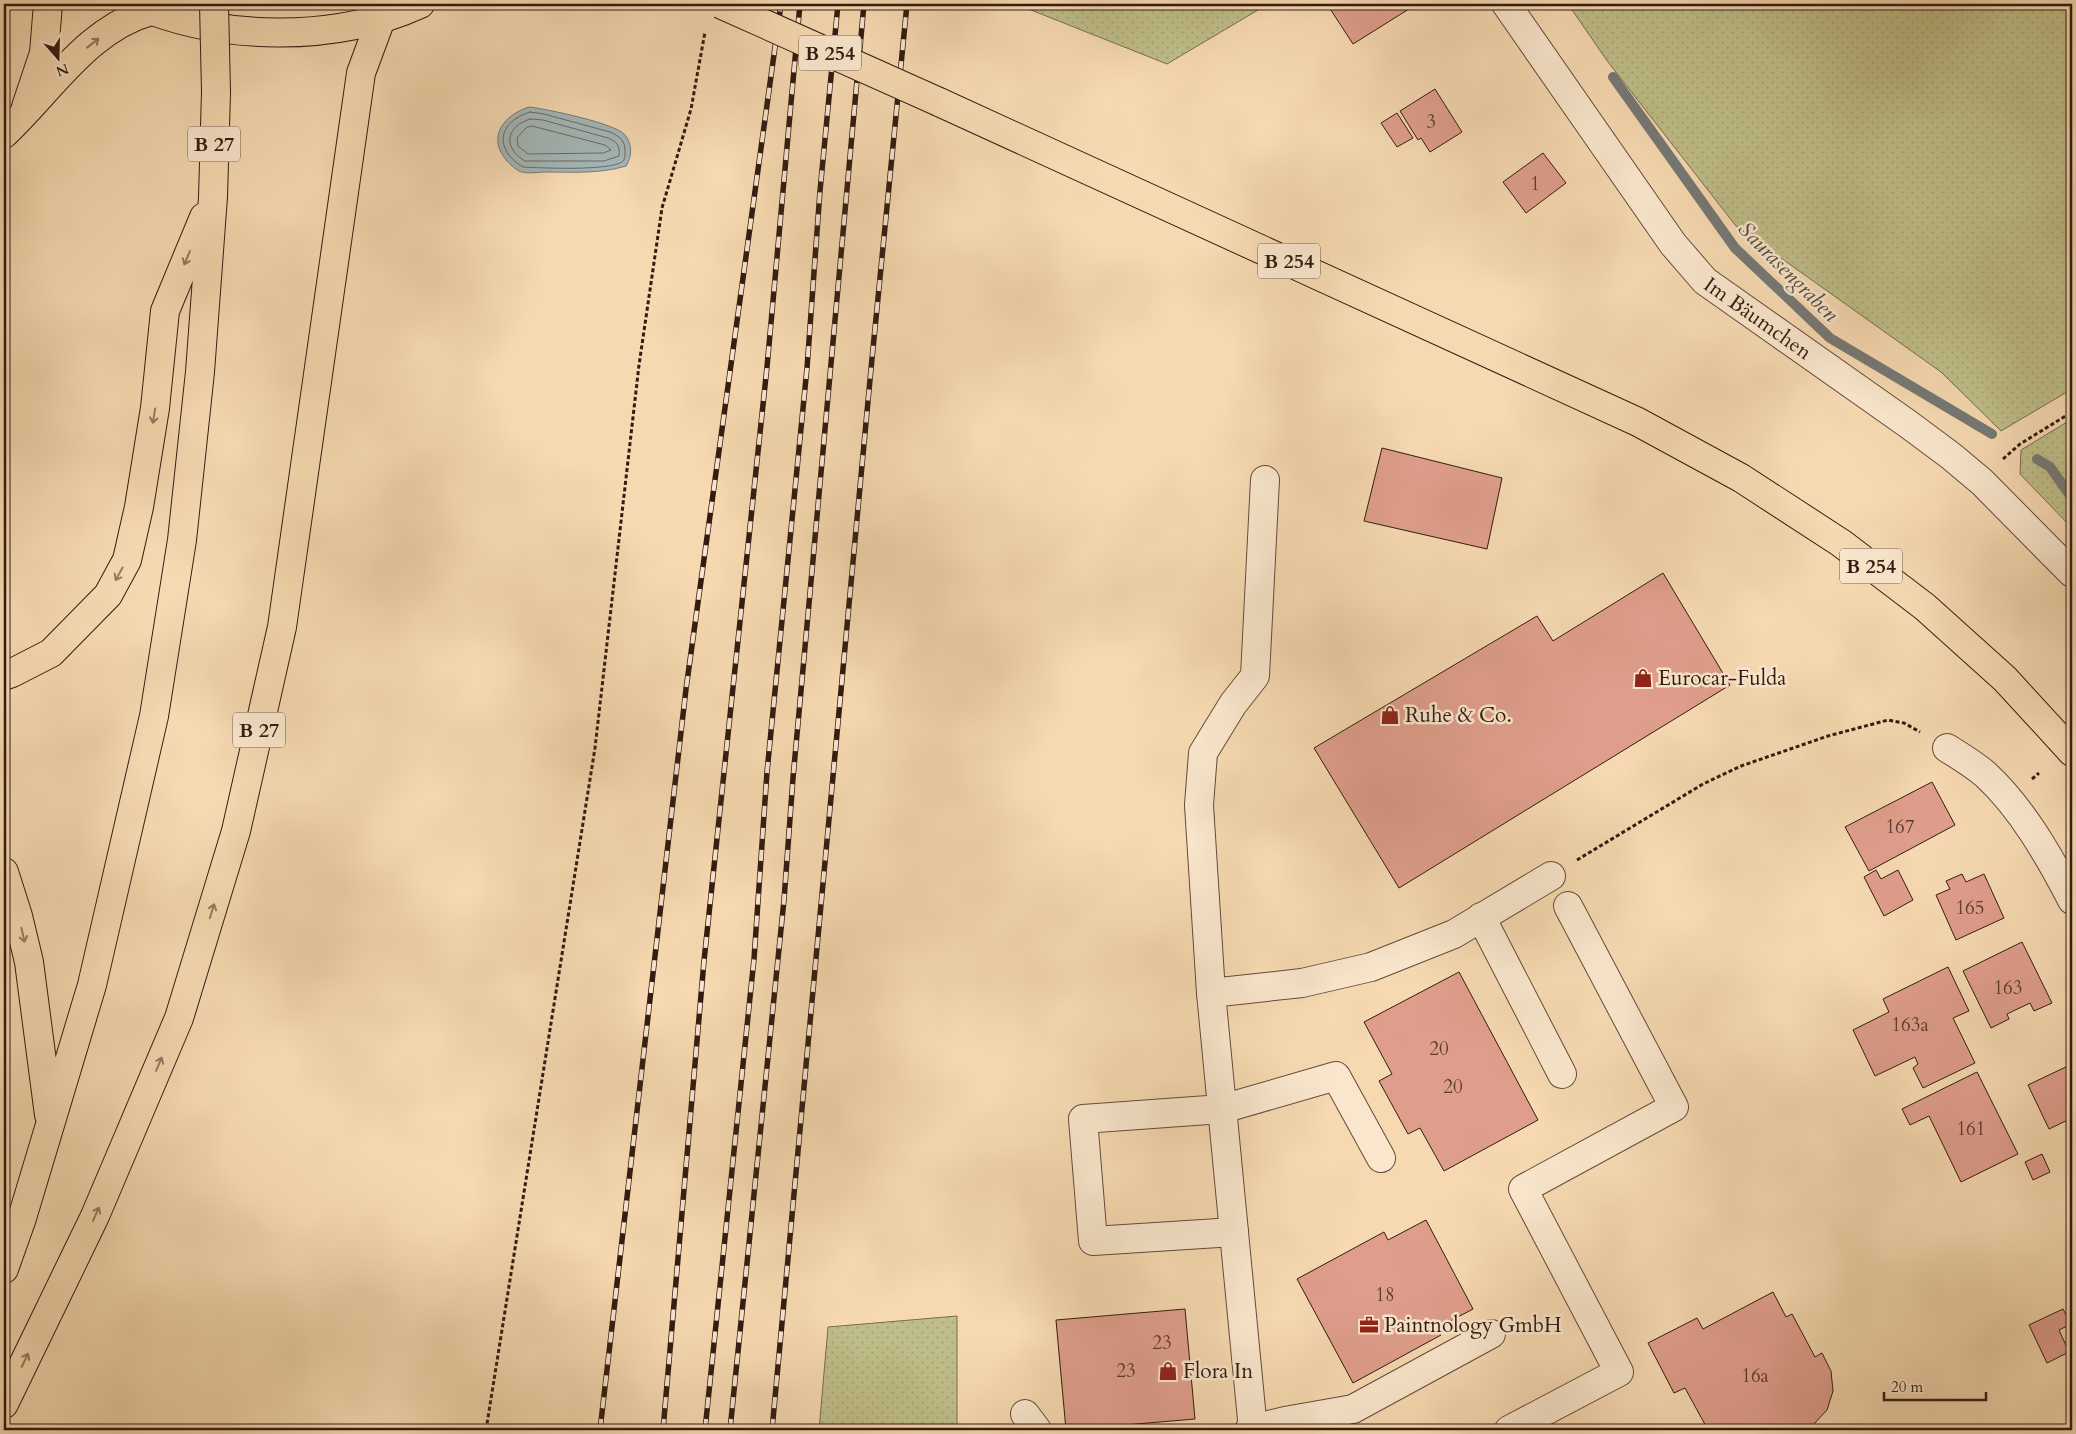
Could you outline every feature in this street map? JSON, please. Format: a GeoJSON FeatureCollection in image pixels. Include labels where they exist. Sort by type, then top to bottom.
{"type":"FeatureCollection","features":[{"type":"Feature","properties":{"kind":"main road"},"geometry":{"type":"LineString","coordinates":[[13,125],[44,53],[48,4]]}},
{"type":"Feature","properties":{"kind":"main road","name":"B 27"},"geometry":{"type":"LineString","coordinates":[[4,1269],[22,1218],[92,985],[154,716],[182,540],[200,372],[213,197],[216,92],[214,4]]}},
{"type":"Feature","properties":{"kind":"main road"},"geometry":{"type":"LineString","coordinates":[[13,125],[91,42],[137,15],[143,7],[191,22],[225,28],[276,32],[310,31],[346,26],[381,19],[420,4]]}},
{"type":"Feature","properties":{"kind":"main road","name":"B 254"},"geometry":{"type":"LineString","coordinates":[[720,4],[939,102],[1629,418],[1741,478],[1841,543],[1926,606],[2005,680],[2072,752]]}},
{"type":"Feature","properties":{"kind":"main road","name":"B 27"},"geometry":{"type":"LineString","coordinates":[[4,1404],[95,1216],[178,1018],[236,831],[282,628],[361,73],[381,19]]}},
{"type":"Feature","properties":{"kind":"main road","name":"B 27"},"geometry":{"type":"LineString","coordinates":[[4,676],[51,653],[108,594],[127,560],[139,507],[155,408],[165,310],[213,197]]}},
{"type":"Feature","properties":{"kind":"main road","name":"B 27"},"geometry":{"type":"LineString","coordinates":[[4,872],[18,916],[29,962],[51,1124]]}},
{"type":"Feature","properties":{"kind":"street","name":"Im Bäumchen"},"geometry":{"type":"LineString","coordinates":[[1506,4],[1673,244],[1700,276],[1776,332],[1908,424],[1982,482],[2072,573]]}},
{"type":"Feature","properties":{"kind":"street"},"geometry":{"type":"LineString","coordinates":[[1265,480],[1255,676],[1233,704],[1203,753],[1199,804],[1211,993],[1251,1430],[1285,1421],[1353,1409],[1491,1334]]}},
{"type":"Feature","properties":{"kind":"street"},"geometry":{"type":"LineString","coordinates":[[1947,748],[1983,772],[2007,798],[2050,859],[2072,900]]}},
{"type":"Feature","properties":{"kind":"street"},"geometry":{"type":"LineString","coordinates":[[1211,993],[1302,983],[1371,967],[1454,934],[1551,876]]}},
{"type":"Feature","properties":{"kind":"street"},"geometry":{"type":"LineString","coordinates":[[1509,1430],[1619,1372],[1523,1189],[1674,1107],[1568,906]]}},
{"type":"Feature","properties":{"kind":"street"},"geometry":{"type":"LineString","coordinates":[[1481,917],[1562,1074]]}},
{"type":"Feature","properties":{"kind":"street"},"geometry":{"type":"LineString","coordinates":[[1234,1232],[1092,1241],[1083,1118],[1222,1109],[1336,1076],[1381,1158]]}},
{"type":"Feature","properties":{"kind":"path"},"geometry":{"type":"LineString","coordinates":[[486,1430],[595,748],[639,365],[662,208],[691,109],[706,28]]}},
{"type":"Feature","properties":{"kind":"path"},"geometry":{"type":"LineString","coordinates":[[1982,482],[2020,444],[2072,412]]}},
{"type":"Feature","properties":{"kind":"path"},"geometry":{"type":"LineString","coordinates":[[1589,853],[1703,784],[1742,766],[1872,723],[1896,720],[1947,748]]}},
{"type":"Feature","properties":{"kind":"shaded area"},"geometry":{"type":"Polygon","coordinates":[[[1016,4],[1268,4],[1167,64],[1016,4]]]}},
{"type":"Feature","properties":{"kind":"shaded area"},"geometry":{"type":"Polygon","coordinates":[[[1568,4],[2072,4],[2072,389],[2001,431],[1941,372],[1736,226],[1608,62],[1568,4]]]}},
{"type":"Feature","properties":{"kind":"shaded area"},"geometry":{"type":"Polygon","coordinates":[[[2072,419],[2072,528],[2020,474],[2021,450],[2072,419]]]}},
{"type":"Feature","properties":{"kind":"shaded area"},"geometry":{"type":"Polygon","coordinates":[[[957,1316],[957,1430],[819,1430],[828,1327],[957,1316]]]}},
{"type":"Feature","properties":{"kind":"water"},"geometry":{"type":"Polygon","coordinates":[[[529,107],[579,117],[607,125],[624,134],[630,146],[630,154],[626,166],[586,172],[528,173],[514,168],[501,152],[498,144],[498,135],[501,128],[512,115],[529,107]]]}},
{"type":"Feature","properties":{"kind":"building"},"geometry":{"type":"Polygon","coordinates":[[[1327,4],[1417,4],[1353,44],[1327,4]]]}},
{"type":"Feature","properties":{"kind":"building"},"geometry":{"type":"Polygon","coordinates":[[[1435,89],[1462,132],[1430,152],[1421,138],[1418,140],[1400,111],[1435,89]]]}},
{"type":"Feature","properties":{"kind":"building"},"geometry":{"type":"Polygon","coordinates":[[[1397,113],[1413,138],[1397,147],[1381,123],[1397,113]]]}},
{"type":"Feature","properties":{"kind":"building"},"geometry":{"type":"Polygon","coordinates":[[[1543,153],[1566,183],[1526,213],[1503,182],[1543,153]]]}},
{"type":"Feature","properties":{"kind":"building"},"geometry":{"type":"Polygon","coordinates":[[[1382,448],[1502,478],[1487,549],[1364,521],[1382,448]]]}},
{"type":"Feature","properties":{"kind":"building"},"geometry":{"type":"Polygon","coordinates":[[[1663,573],[1730,685],[1399,888],[1314,748],[1537,616],[1553,641],[1663,573]]]}},
{"type":"Feature","properties":{"kind":"building"},"geometry":{"type":"Polygon","coordinates":[[[1932,782],[1955,825],[1869,871],[1845,827],[1932,782]]]}},
{"type":"Feature","properties":{"kind":"building"},"geometry":{"type":"Polygon","coordinates":[[[1876,870],[1881,879],[1898,870],[1913,900],[1884,916],[1864,877],[1876,870]]]}},
{"type":"Feature","properties":{"kind":"building"},"geometry":{"type":"Polygon","coordinates":[[[1962,874],[1966,882],[1984,874],[2004,918],[1956,940],[1936,895],[1950,889],[1946,881],[1962,874]]]}},
{"type":"Feature","properties":{"kind":"building"},"geometry":{"type":"Polygon","coordinates":[[[2022,942],[2052,1003],[2034,1011],[2030,1003],[2007,1014],[2009,1019],[1991,1028],[1963,971],[2022,942]]]}},
{"type":"Feature","properties":{"kind":"building"},"geometry":{"type":"Polygon","coordinates":[[[1948,967],[1969,1011],[1953,1018],[1975,1063],[1923,1088],[1913,1068],[1918,1064],[1915,1057],[1875,1076],[1853,1030],[1889,1012],[1883,999],[1948,967]]]}},
{"type":"Feature","properties":{"kind":"building"},"geometry":{"type":"Polygon","coordinates":[[[1459,972],[1538,1120],[1444,1171],[1420,1128],[1408,1134],[1379,1081],[1392,1074],[1364,1022],[1459,972]]]}},
{"type":"Feature","properties":{"kind":"building"},"geometry":{"type":"Polygon","coordinates":[[[2072,1064],[2072,1118],[2049,1129],[2028,1085],[2072,1064]]]}},
{"type":"Feature","properties":{"kind":"building"},"geometry":{"type":"Polygon","coordinates":[[[1977,1072],[2018,1154],[1961,1182],[1929,1116],[1910,1125],[1902,1109],[1977,1072]]]}},
{"type":"Feature","properties":{"kind":"building"},"geometry":{"type":"Polygon","coordinates":[[[2042,1154],[2050,1172],[2033,1180],[2025,1162],[2042,1154]]]}},
{"type":"Feature","properties":{"kind":"building"},"geometry":{"type":"Polygon","coordinates":[[[1426,1220],[1473,1309],[1437,1328],[1441,1335],[1353,1383],[1297,1279],[1384,1232],[1388,1240],[1426,1220]]]}},
{"type":"Feature","properties":{"kind":"building"},"geometry":{"type":"Polygon","coordinates":[[[1773,1292],[1786,1317],[1792,1314],[1815,1357],[1822,1353],[1831,1371],[1833,1391],[1827,1410],[1813,1425],[1803,1430],[1793,1430],[1792,1428],[1788,1430],[1708,1430],[1685,1388],[1674,1393],[1648,1343],[1697,1318],[1703,1329],[1773,1292]]]}},
{"type":"Feature","properties":{"kind":"building"},"geometry":{"type":"Polygon","coordinates":[[[1185,1309],[1195,1419],[1066,1430],[1056,1320],[1185,1309]]]}},
{"type":"Feature","properties":{"kind":"building"},"geometry":{"type":"Polygon","coordinates":[[[2063,1309],[2071,1324],[2059,1330],[2069,1352],[2047,1363],[2029,1325],[2063,1309]]]}},
{"type":"Feature","properties":{"kind":"waterway","name":"Saurasengraben"},"geometry":{"type":"LineString","coordinates":[[1613,77],[1735,248],[1830,338],[1992,434]]}},
{"type":"Feature","properties":{"kind":"waterway","name":"Saurasengraben"},"geometry":{"type":"LineString","coordinates":[[2037,459],[2050,467],[2072,498]]}},
{"type":"Feature","properties":{"kind":"railway"},"geometry":{"type":"LineString","coordinates":[[600,1430],[686,689],[781,4]]}},
{"type":"Feature","properties":{"kind":"railway"},"geometry":{"type":"LineString","coordinates":[[663,1430],[704,961],[767,367],[800,4]]}},
{"type":"Feature","properties":{"kind":"railway"},"geometry":{"type":"LineString","coordinates":[[705,1430],[754,959],[767,772],[807,368],[820,191],[838,4]]}},
{"type":"Feature","properties":{"kind":"railway"},"geometry":{"type":"LineString","coordinates":[[730,1430],[784,900],[793,778],[864,4]]}},
{"type":"Feature","properties":{"kind":"railway"},"geometry":{"type":"LineString","coordinates":[[772,1430],[907,4]]}},
{"type":"Feature","properties":{"kind":"place","name":"Eurocar-Fulda"},"geometry":{"type":"Point","coordinates":[1643,678]}},
{"type":"Feature","properties":{"kind":"place","name":"Ruhe & Co."},"geometry":{"type":"Point","coordinates":[1390,715]}},
{"type":"Feature","properties":{"kind":"place","name":"Paintnology GmbH"},"geometry":{"type":"Point","coordinates":[1369,1325]}},
{"type":"Feature","properties":{"kind":"place","name":"Flora In"},"geometry":{"type":"Point","coordinates":[1168,1371]}}]}
